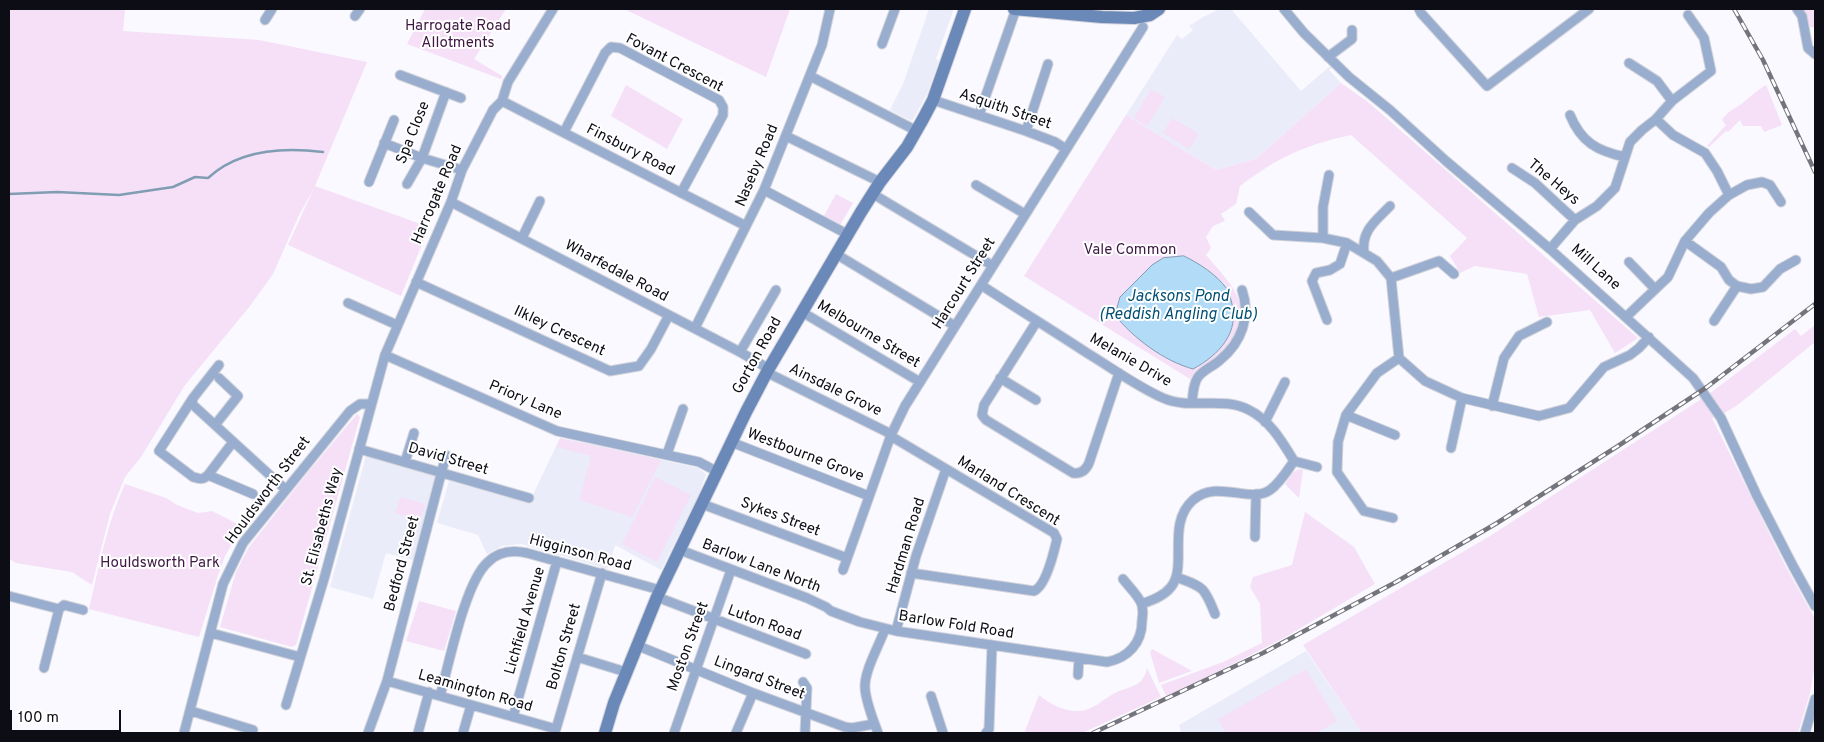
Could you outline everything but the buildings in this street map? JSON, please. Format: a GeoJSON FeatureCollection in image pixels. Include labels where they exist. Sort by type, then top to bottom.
{"type":"FeatureCollection","features":[{"type":"Feature","properties":{"kind":"main road","name":"Gorton Road"},"geometry":{"type":"LineString","coordinates":[[605,732],[636,645],[658,594],[731,442],[768,370],[847,234],[880,182],[917,131],[933,100],[965,9]]}},
{"type":"Feature","properties":{"kind":"main road"},"geometry":{"type":"LineString","coordinates":[[1015,9],[1102,13],[1134,18],[1150,16],[1159,9]]}},
{"type":"Feature","properties":{"kind":"street","name":"Harrogate Road"},"geometry":{"type":"LineString","coordinates":[[372,404],[385,355],[451,202],[462,170],[493,110],[502,101],[508,82],[553,9]]}},
{"type":"Feature","properties":{"kind":"street","name":"Naseby Road"},"geometry":{"type":"LineString","coordinates":[[695,328],[764,190],[822,45],[830,9]]}},
{"type":"Feature","properties":{"kind":"street"},"geometry":{"type":"LineString","coordinates":[[882,44],[896,9]]}},
{"type":"Feature","properties":{"kind":"street"},"geometry":{"type":"LineString","coordinates":[[979,115],[1015,9]]}},
{"type":"Feature","properties":{"kind":"street","name":"Mill Lane"},"geometry":{"type":"LineString","coordinates":[[1284,9],[1304,33],[1348,77],[1390,110],[1446,161],[1550,249],[1693,378],[1721,418],[1761,505],[1815,606]]}},
{"type":"Feature","properties":{"kind":"street"},"geometry":{"type":"LineString","coordinates":[[1419,9],[1487,86],[1589,9]]}},
{"type":"Feature","properties":{"kind":"street"},"geometry":{"type":"LineString","coordinates":[[1797,9],[1802,16],[1808,48],[1815,54]]}},
{"type":"Feature","properties":{"kind":"street"},"geometry":{"type":"LineString","coordinates":[[265,20],[268,10]]}},
{"type":"Feature","properties":{"kind":"street"},"geometry":{"type":"LineString","coordinates":[[1550,249],[1575,220],[1597,206],[1615,188],[1630,142],[1656,119],[1672,101],[1711,71],[1704,38],[1688,15]]}},
{"type":"Feature","properties":{"kind":"street","name":"Harcourt Street"},"geometry":{"type":"LineString","coordinates":[[843,570],[891,435],[905,406],[1143,27]]}},
{"type":"Feature","properties":{"kind":"street"},"geometry":{"type":"LineString","coordinates":[[1328,57],[1352,34],[1363,42]]}},
{"type":"Feature","properties":{"kind":"street","name":"Fovant Crescent"},"geometry":{"type":"LineString","coordinates":[[564,132],[605,52],[612,47],[620,48],[719,100],[723,107],[723,115],[681,193]]}},
{"type":"Feature","properties":{"kind":"street"},"geometry":{"type":"LineString","coordinates":[[1629,63],[1657,81],[1672,101]]}},
{"type":"Feature","properties":{"kind":"street"},"geometry":{"type":"LineString","coordinates":[[1026,131],[1048,64]]}},
{"type":"Feature","properties":{"kind":"street","name":"Spa Close"},"geometry":{"type":"LineString","coordinates":[[400,75],[462,98]]}},
{"type":"Feature","properties":{"kind":"street"},"geometry":{"type":"LineString","coordinates":[[810,76],[917,131]]}},
{"type":"Feature","properties":{"kind":"street","name":"Spa Close"},"geometry":{"type":"LineString","coordinates":[[407,184],[422,158],[446,92]]}},
{"type":"Feature","properties":{"kind":"street","name":"Asquith Street"},"geometry":{"type":"LineString","coordinates":[[933,100],[1026,131],[1055,142],[1066,149]]}},
{"type":"Feature","properties":{"kind":"street","name":"Finsbury Road"},"geometry":{"type":"LineString","coordinates":[[502,101],[746,226]]}},
{"type":"Feature","properties":{"kind":"street"},"geometry":{"type":"LineString","coordinates":[[1570,114],[1583,137],[1594,147],[1625,157]]}},
{"type":"Feature","properties":{"kind":"street"},"geometry":{"type":"LineString","coordinates":[[1656,119],[1673,135],[1704,152],[1730,195]]}},
{"type":"Feature","properties":{"kind":"street"},"geometry":{"type":"LineString","coordinates":[[369,182],[394,120]]}},
{"type":"Feature","properties":{"kind":"street"},"geometry":{"type":"LineString","coordinates":[[786,136],[880,182]]}},
{"type":"Feature","properties":{"kind":"street"},"geometry":{"type":"LineString","coordinates":[[384,143],[422,158],[462,170]]}},
{"type":"Feature","properties":{"kind":"street","name":"The Heys"},"geometry":{"type":"LineString","coordinates":[[1512,168],[1535,183],[1575,220]]}},
{"type":"Feature","properties":{"kind":"street"},"geometry":{"type":"LineString","coordinates":[[1323,238],[1323,207],[1329,175]]}},
{"type":"Feature","properties":{"kind":"street"},"geometry":{"type":"LineString","coordinates":[[1626,317],[1668,277],[1685,241],[1709,213],[1730,195],[1747,186],[1762,182],[1770,185],[1781,202]]}},
{"type":"Feature","properties":{"kind":"street"},"geometry":{"type":"LineString","coordinates":[[976,185],[1025,214]]}},
{"type":"Feature","properties":{"kind":"street"},"geometry":{"type":"LineString","coordinates":[[764,190],[847,234]]}},
{"type":"Feature","properties":{"kind":"street"},"geometry":{"type":"LineString","coordinates":[[873,194],[993,266]]}},
{"type":"Feature","properties":{"kind":"street"},"geometry":{"type":"LineString","coordinates":[[522,238],[540,201]]}},
{"type":"Feature","properties":{"kind":"street","name":"Wharfedale Road"},"geometry":{"type":"LineString","coordinates":[[451,202],[695,328],[740,352],[768,370]]}},
{"type":"Feature","properties":{"kind":"street"},"geometry":{"type":"LineString","coordinates":[[1364,253],[1363,243],[1368,229],[1390,206]]}},
{"type":"Feature","properties":{"kind":"street"},"geometry":{"type":"LineString","coordinates":[[1249,212],[1273,235],[1323,238],[1347,243],[1377,262],[1391,278],[1399,358],[1425,381],[1462,398],[1539,416],[1569,408],[1604,367],[1630,355],[1649,337]]}},
{"type":"Feature","properties":{"kind":"street"},"geometry":{"type":"LineString","coordinates":[[1685,241],[1720,267],[1729,280],[1737,286],[1751,289],[1763,287],[1780,269],[1796,260]]}},
{"type":"Feature","properties":{"kind":"street"},"geometry":{"type":"LineString","coordinates":[[1327,320],[1312,281],[1316,273],[1330,270],[1340,264],[1347,243]]}},
{"type":"Feature","properties":{"kind":"street"},"geometry":{"type":"LineString","coordinates":[[836,254],[955,326]]}},
{"type":"Feature","properties":{"kind":"street"},"geometry":{"type":"LineString","coordinates":[[1391,278],[1439,261],[1454,274]]}},
{"type":"Feature","properties":{"kind":"street"},"geometry":{"type":"LineString","coordinates":[[1628,262],[1655,289]]}},
{"type":"Feature","properties":{"kind":"street","name":"Ilkley Crescent"},"geometry":{"type":"LineString","coordinates":[[416,282],[610,371],[639,366],[651,349],[669,315]]}},
{"type":"Feature","properties":{"kind":"street","name":"Melanie Drive"},"geometry":{"type":"LineString","coordinates":[[981,285],[1119,373],[1164,398],[1178,402],[1228,404],[1249,410],[1265,422],[1280,439],[1294,461]]}},
{"type":"Feature","properties":{"kind":"street"},"geometry":{"type":"LineString","coordinates":[[1714,321],[1737,286]]}},
{"type":"Feature","properties":{"kind":"street"},"geometry":{"type":"LineString","coordinates":[[740,352],[776,290]]}},
{"type":"Feature","properties":{"kind":"street"},"geometry":{"type":"LineString","coordinates":[[1192,403],[1193,391],[1199,376],[1220,360],[1239,337],[1246,311],[1242,290]]}},
{"type":"Feature","properties":{"kind":"street"},"geometry":{"type":"LineString","coordinates":[[348,303],[397,325]]}},
{"type":"Feature","properties":{"kind":"street","name":"Melbourne Street"},"geometry":{"type":"LineString","coordinates":[[802,312],[920,382]]}},
{"type":"Feature","properties":{"kind":"street"},"geometry":{"type":"LineString","coordinates":[[1037,321],[984,405],[982,414],[986,420],[1076,473],[1086,469],[1090,463],[1119,373]]}},
{"type":"Feature","properties":{"kind":"street"},"geometry":{"type":"LineString","coordinates":[[1492,406],[1504,358],[1519,336],[1547,322]]}},
{"type":"Feature","properties":{"kind":"street","name":"Priory Lane"},"geometry":{"type":"LineString","coordinates":[[385,355],[558,431],[699,462],[718,472]]}},
{"type":"Feature","properties":{"kind":"street"},"geometry":{"type":"LineString","coordinates":[[1393,518],[1364,511],[1337,472],[1338,442],[1346,416],[1376,373],[1399,358]]}},
{"type":"Feature","properties":{"kind":"street"},"geometry":{"type":"LineString","coordinates":[[219,364],[193,398],[159,451],[193,477],[200,479],[208,475],[233,442]]}},
{"type":"Feature","properties":{"kind":"street","name":"Ainsdale Grove"},"geometry":{"type":"LineString","coordinates":[[768,370],[772,375],[891,435]]}},
{"type":"Feature","properties":{"kind":"street"},"geometry":{"type":"LineString","coordinates":[[215,425],[238,396],[219,378]]}},
{"type":"Feature","properties":{"kind":"street"},"geometry":{"type":"LineString","coordinates":[[1000,378],[1036,400]]}},
{"type":"Feature","properties":{"kind":"street"},"geometry":{"type":"LineString","coordinates":[[1265,422],[1285,382]]}},
{"type":"Feature","properties":{"kind":"street"},"geometry":{"type":"LineString","coordinates":[[193,398],[192,404],[285,489]]}},
{"type":"Feature","properties":{"kind":"street"},"geometry":{"type":"LineString","coordinates":[[1451,448],[1462,398]]}},
{"type":"Feature","properties":{"kind":"street","name":"Houldsworth Street"},"geometry":{"type":"LineString","coordinates":[[184,733],[223,584],[243,544],[285,489],[352,408],[363,403],[372,404]]}},
{"type":"Feature","properties":{"kind":"street","name":"St. Elisabeths Way"},"geometry":{"type":"LineString","coordinates":[[286,705],[324,579],[372,404]]}},
{"type":"Feature","properties":{"kind":"street"},"geometry":{"type":"LineString","coordinates":[[667,454],[683,409]]}},
{"type":"Feature","properties":{"kind":"street"},"geometry":{"type":"LineString","coordinates":[[1346,416],[1395,435]]}},
{"type":"Feature","properties":{"kind":"street"},"geometry":{"type":"LineString","coordinates":[[405,462],[414,432]]}},
{"type":"Feature","properties":{"kind":"street","name":"Marland Crescent"},"geometry":{"type":"LineString","coordinates":[[891,435],[1054,533],[1057,539],[1044,582],[1039,589],[1034,591],[911,573]]}},
{"type":"Feature","properties":{"kind":"street","name":"Westbourne Grove"},"geometry":{"type":"LineString","coordinates":[[731,442],[869,496]]}},
{"type":"Feature","properties":{"kind":"street","name":"David Street"},"geometry":{"type":"LineString","coordinates":[[359,449],[529,498]]}},
{"type":"Feature","properties":{"kind":"street","name":"Bedford Street"},"geometry":{"type":"LineString","coordinates":[[368,733],[387,680],[446,455]]}},
{"type":"Feature","properties":{"kind":"street"},"geometry":{"type":"LineString","coordinates":[[1123,579],[1142,604],[1166,592],[1172,586],[1176,577],[1178,532],[1184,513],[1189,504],[1206,492],[1256,494],[1269,491],[1280,481],[1294,461],[1317,467]]}},
{"type":"Feature","properties":{"kind":"street","name":"Hardman Road"},"geometry":{"type":"LineString","coordinates":[[896,632],[911,573],[946,469]]}},
{"type":"Feature","properties":{"kind":"street"},"geometry":{"type":"LineString","coordinates":[[208,475],[253,494]]}},
{"type":"Feature","properties":{"kind":"street"},"geometry":{"type":"LineString","coordinates":[[1255,538],[1256,494]]}},
{"type":"Feature","properties":{"kind":"street","name":"Sykes Street"},"geometry":{"type":"LineString","coordinates":[[702,504],[847,558]]}},
{"type":"Feature","properties":{"kind":"street","name":"Barlow Lane North"},"geometry":{"type":"LineString","coordinates":[[680,550],[807,598],[826,606],[831,611]]}},
{"type":"Feature","properties":{"kind":"street","name":"Higginson Road"},"geometry":{"type":"LineString","coordinates":[[440,696],[473,584],[480,570],[488,561],[498,555],[511,551],[527,553],[602,573],[658,594]]}},
{"type":"Feature","properties":{"kind":"street","name":"Lichfield Avenue"},"geometry":{"type":"LineString","coordinates":[[513,717],[558,561]]}},
{"type":"Feature","properties":{"kind":"street","name":"Moston Street"},"geometry":{"type":"LineString","coordinates":[[674,733],[732,570]]}},
{"type":"Feature","properties":{"kind":"street","name":"Bolton Street"},"geometry":{"type":"LineString","coordinates":[[556,729],[602,573]]}},
{"type":"Feature","properties":{"kind":"street"},"geometry":{"type":"LineString","coordinates":[[1176,577],[1199,585],[1208,597],[1214,614]]}},
{"type":"Feature","properties":{"kind":"street","name":"Luton Road"},"geometry":{"type":"LineString","coordinates":[[658,594],[713,619],[806,654]]}},
{"type":"Feature","properties":{"kind":"street"},"geometry":{"type":"LineString","coordinates":[[9,596],[59,609]]}},
{"type":"Feature","properties":{"kind":"street","name":"Barlow Fold Road"},"geometry":{"type":"LineString","coordinates":[[831,611],[896,632],[1107,662],[1127,655],[1139,640],[1142,625],[1142,604]]}},
{"type":"Feature","properties":{"kind":"street"},"geometry":{"type":"LineString","coordinates":[[44,668],[59,609],[64,605],[83,610]]}},
{"type":"Feature","properties":{"kind":"street"},"geometry":{"type":"LineString","coordinates":[[878,733],[865,686],[867,675],[885,629]]}},
{"type":"Feature","properties":{"kind":"street"},"geometry":{"type":"LineString","coordinates":[[211,633],[300,657]]}},
{"type":"Feature","properties":{"kind":"street","name":"Lingard Street"},"geometry":{"type":"LineString","coordinates":[[636,645],[752,693],[806,711],[845,727],[852,728],[874,724]]}},
{"type":"Feature","properties":{"kind":"street"},"geometry":{"type":"LineString","coordinates":[[987,732],[992,646]]}},
{"type":"Feature","properties":{"kind":"street"},"geometry":{"type":"LineString","coordinates":[[577,657],[626,672]]}},
{"type":"Feature","properties":{"kind":"street"},"geometry":{"type":"LineString","coordinates":[[1078,676],[1079,659]]}},
{"type":"Feature","properties":{"kind":"street","name":"Leamington Road"},"geometry":{"type":"LineString","coordinates":[[387,680],[556,729]]}},
{"type":"Feature","properties":{"kind":"street"},"geometry":{"type":"LineString","coordinates":[[803,682],[808,688],[805,733]]}},
{"type":"Feature","properties":{"kind":"street"},"geometry":{"type":"LineString","coordinates":[[418,733],[429,692]]}},
{"type":"Feature","properties":{"kind":"street"},"geometry":{"type":"LineString","coordinates":[[736,733],[752,693]]}},
{"type":"Feature","properties":{"kind":"street"},"geometry":{"type":"LineString","coordinates":[[931,696],[943,733]]}},
{"type":"Feature","properties":{"kind":"street"},"geometry":{"type":"LineString","coordinates":[[1806,733],[1815,699]]}},
{"type":"Feature","properties":{"kind":"street"},"geometry":{"type":"LineString","coordinates":[[463,733],[471,705]]}},
{"type":"Feature","properties":{"kind":"street"},"geometry":{"type":"LineString","coordinates":[[191,711],[253,730]]}},
{"type":"Feature","properties":{"kind":"shaded area"},"geometry":{"type":"Polygon","coordinates":[[[929,9],[952,9],[953,11],[936,59],[939,61],[928,92],[912,121],[890,110],[903,84],[929,9]]]}},
{"type":"Feature","properties":{"kind":"shaded area"},"geometry":{"type":"Polygon","coordinates":[[[1220,9],[1231,9],[1301,91],[1330,66],[1332,67],[1329,70],[1341,83],[1256,159],[1216,170],[1126,115],[1177,35],[1182,39],[1193,30],[1189,26],[1220,9]]]}},
{"type":"Feature","properties":{"kind":"shaded area"},"geometry":{"type":"Polygon","coordinates":[[[560,438],[698,468],[706,474],[697,499],[661,570],[615,545],[608,569],[521,544],[502,546],[487,554],[478,535],[437,523],[449,481],[529,503],[560,438]]]}},
{"type":"Feature","properties":{"kind":"shaded area"},"geometry":{"type":"Polygon","coordinates":[[[366,456],[437,476],[413,560],[386,553],[373,599],[330,587],[366,456]]]}},
{"type":"Feature","properties":{"kind":"shaded area"},"geometry":{"type":"Polygon","coordinates":[[[1306,651],[1362,733],[1177,733],[1181,731],[1179,725],[1306,651]]]}},
{"type":"Feature","properties":{"kind":"green space"},"geometry":{"type":"Polygon","coordinates":[[[9,9],[125,9],[123,31],[259,40],[367,62],[315,186],[429,227],[401,296],[288,245],[314,188],[299,215],[273,274],[250,306],[185,385],[141,457],[125,477],[110,514],[92,585],[72,572],[16,563],[9,559],[9,9]]]}},
{"type":"Feature","properties":{"kind":"green space","name":"Harrogate Road Allotments"},"geometry":{"type":"Polygon","coordinates":[[[425,9],[506,9],[474,59],[502,76],[501,79],[407,44],[425,9]]]}},
{"type":"Feature","properties":{"kind":"green space"},"geometry":{"type":"Polygon","coordinates":[[[624,9],[790,9],[766,77],[624,9]]]}},
{"type":"Feature","properties":{"kind":"green space"},"geometry":{"type":"Polygon","coordinates":[[[1802,9],[1815,9],[1815,27],[1810,27],[1802,9]]]}},
{"type":"Feature","properties":{"kind":"green space","name":"Vale Common"},"geometry":{"type":"Polygon","coordinates":[[[1341,83],[1368,102],[1638,338],[1615,353],[1590,310],[1539,317],[1527,274],[1475,266],[1460,273],[1450,256],[1467,238],[1351,135],[1292,153],[1267,167],[1240,186],[1236,204],[1221,214],[1225,221],[1213,226],[1206,237],[1211,248],[1206,255],[1227,280],[1238,298],[1241,307],[1241,318],[1238,329],[1228,346],[1190,379],[1024,276],[1126,115],[1216,170],[1256,159],[1341,83]]]}},
{"type":"Feature","properties":{"kind":"green space"},"geometry":{"type":"Polygon","coordinates":[[[626,85],[683,119],[667,149],[611,116],[626,85]]]}},
{"type":"Feature","properties":{"kind":"green space"},"geometry":{"type":"Polygon","coordinates":[[[1766,85],[1782,125],[1764,132],[1761,126],[1743,126],[1740,120],[1709,147],[1707,146],[1726,125],[1722,120],[1726,115],[1766,85]]]}},
{"type":"Feature","properties":{"kind":"green space"},"geometry":{"type":"Polygon","coordinates":[[[1151,89],[1165,97],[1147,126],[1134,118],[1151,89]]]}},
{"type":"Feature","properties":{"kind":"green space"},"geometry":{"type":"Polygon","coordinates":[[[1172,118],[1199,134],[1189,149],[1163,133],[1172,118]]]}},
{"type":"Feature","properties":{"kind":"green space"},"geometry":{"type":"Polygon","coordinates":[[[836,194],[853,203],[840,225],[824,216],[836,194]]]}},
{"type":"Feature","properties":{"kind":"green space"},"geometry":{"type":"Polygon","coordinates":[[[1815,325],[1815,342],[1739,404],[1723,414],[1709,394],[1795,329],[1801,336],[1815,325]]]}},
{"type":"Feature","properties":{"kind":"green space"},"geometry":{"type":"Polygon","coordinates":[[[1703,398],[1716,416],[1712,418],[1786,567],[1815,619],[1815,665],[1810,693],[1798,733],[1362,733],[1303,645],[1490,536],[1703,398]]]}},
{"type":"Feature","properties":{"kind":"green space"},"geometry":{"type":"Polygon","coordinates":[[[357,414],[360,417],[296,645],[292,647],[220,627],[236,572],[249,547],[357,414]]]}},
{"type":"Feature","properties":{"kind":"green space"},"geometry":{"type":"Polygon","coordinates":[[[560,438],[661,460],[632,517],[579,500],[591,456],[557,447],[560,438]]]}},
{"type":"Feature","properties":{"kind":"green space"},"geometry":{"type":"Polygon","coordinates":[[[1299,469],[1303,470],[1299,498],[1285,484],[1292,473],[1299,469]]]}},
{"type":"Feature","properties":{"kind":"green space"},"geometry":{"type":"Polygon","coordinates":[[[655,477],[691,495],[657,562],[622,544],[655,477]]]}},
{"type":"Feature","properties":{"kind":"green space","name":"Houldsworth Park"},"geometry":{"type":"Polygon","coordinates":[[[125,484],[166,498],[177,505],[198,513],[212,511],[242,526],[225,556],[199,637],[89,609],[108,530],[125,484]]]}},
{"type":"Feature","properties":{"kind":"green space"},"geometry":{"type":"Polygon","coordinates":[[[400,497],[425,504],[420,521],[395,513],[400,497]]]}},
{"type":"Feature","properties":{"kind":"green space"},"geometry":{"type":"Polygon","coordinates":[[[1305,512],[1354,547],[1375,584],[1282,639],[1166,696],[1161,685],[1223,662],[1262,643],[1260,604],[1250,587],[1253,577],[1292,565],[1305,512]]]}},
{"type":"Feature","properties":{"kind":"green space"},"geometry":{"type":"Polygon","coordinates":[[[419,601],[456,611],[444,651],[406,641],[419,601]]]}},
{"type":"Feature","properties":{"kind":"green space"},"geometry":{"type":"Polygon","coordinates":[[[1152,649],[1192,671],[1159,683],[1150,652],[1152,649]]]}},
{"type":"Feature","properties":{"kind":"green space"},"geometry":{"type":"Polygon","coordinates":[[[1147,668],[1161,697],[1082,733],[1026,733],[1025,731],[1039,695],[1062,708],[1082,711],[1115,693],[1138,684],[1144,677],[1147,668]]]}},
{"type":"Feature","properties":{"kind":"green space"},"geometry":{"type":"Polygon","coordinates":[[[1306,669],[1337,721],[1316,733],[1226,733],[1218,719],[1306,669]]]}},
{"type":"Feature","properties":{"kind":"water","name":"Jacksons Pond (Reddish Angling Club)"},"geometry":{"type":"Polygon","coordinates":[[[1184,256],[1196,262],[1223,284],[1229,293],[1233,312],[1233,322],[1226,341],[1211,357],[1193,369],[1171,360],[1150,348],[1122,324],[1115,315],[1120,297],[1152,265],[1163,258],[1184,256]]]}},
{"type":"Feature","properties":{"kind":"waterway"},"geometry":{"type":"LineString","coordinates":[[9,194],[57,192],[119,195],[173,187],[195,177],[208,178],[233,161],[247,156],[292,150],[323,152]]}},
{"type":"Feature","properties":{"kind":"railway"},"geometry":{"type":"LineString","coordinates":[[1734,9],[1763,60],[1815,172]]}},
{"type":"Feature","properties":{"kind":"railway"},"geometry":{"type":"LineString","coordinates":[[1093,733],[1263,653],[1396,582],[1497,523],[1707,387],[1815,304]]}}]}
